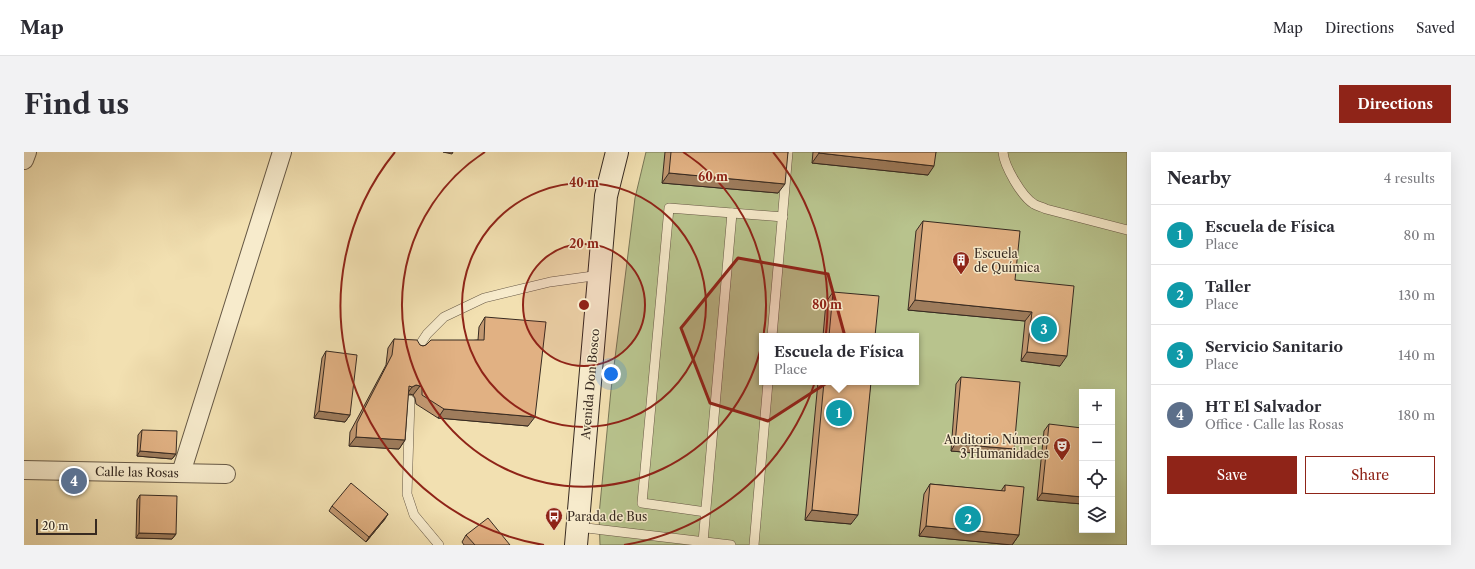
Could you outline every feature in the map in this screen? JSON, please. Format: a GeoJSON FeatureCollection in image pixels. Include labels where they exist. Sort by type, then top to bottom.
{"type":"FeatureCollection","features":[{"type":"Feature","properties":{"kind":"main road","name":"Avenida Don Bosco"},"geometry":{"type":"LineString","coordinates":[[577,536],[606,196],[617,152]]}},
{"type":"Feature","properties":{"kind":"street"},"geometry":{"type":"LineString","coordinates":[[24,160],[27,152]]}},
{"type":"Feature","properties":{"kind":"street"},"geometry":{"type":"LineString","coordinates":[[181,473],[282,152]]}},
{"type":"Feature","properties":{"kind":"street","name":"Calle las Rosas"},"geometry":{"type":"LineString","coordinates":[[24,470],[226,474]]}},
{"type":"Feature","properties":{"kind":"lane"},"geometry":{"type":"LineString","coordinates":[[772,333],[788,152]]}},
{"type":"Feature","properties":{"kind":"lane"},"geometry":{"type":"LineString","coordinates":[[1003,152],[1004,159],[1018,186],[1033,204],[1046,209],[1127,230]]}},
{"type":"Feature","properties":{"kind":"lane"},"geometry":{"type":"LineString","coordinates":[[706,512],[642,503],[669,208],[783,217]]}},
{"type":"Feature","properties":{"kind":"lane"},"geometry":{"type":"LineString","coordinates":[[703,542],[732,213]]}},
{"type":"Feature","properties":{"kind":"lane"},"geometry":{"type":"LineString","coordinates":[[417,349],[427,334],[444,317],[484,298],[550,282],[600,275]]}},
{"type":"Feature","properties":{"kind":"lane"},"geometry":{"type":"LineString","coordinates":[[754,545],[768,385]]}},
{"type":"Feature","properties":{"kind":"lane"},"geometry":{"type":"LineString","coordinates":[[410,400],[407,494],[414,516],[439,545]]}},
{"type":"Feature","properties":{"kind":"lane"},"geometry":{"type":"LineString","coordinates":[[577,536],[703,542],[731,545]]}},
{"type":"Feature","properties":{"kind":"highlighted area"},"geometry":{"type":"Polygon","coordinates":[[[738,258],[828,274],[853,366],[768,421],[710,403],[681,328],[738,258]]]}},
{"type":"Feature","properties":{"kind":"green space"},"geometry":{"type":"Polygon","coordinates":[[[646,152],[1127,152],[1127,545],[600,545],[599,515],[611,390],[635,198],[646,152]]]}},
{"type":"Feature","properties":{"kind":"building"},"geometry":{"type":"Polygon","coordinates":[[[671,152],[788,152],[785,184],[669,173],[671,152]]]}},
{"type":"Feature","properties":{"kind":"building"},"geometry":{"type":"Polygon","coordinates":[[[819,152],[936,152],[934,166],[819,152]]]}},
{"type":"Feature","properties":{"kind":"building"},"geometry":{"type":"Polygon","coordinates":[[[923,221],[1020,231],[1015,280],[1074,286],[1067,356],[1027,352],[1032,312],[915,300],[923,221]]]}},
{"type":"Feature","properties":{"kind":"building"},"geometry":{"type":"Polygon","coordinates":[[[833,292],[879,296],[875,333],[829,333],[833,292]]]}},
{"type":"Feature","properties":{"kind":"building"},"geometry":{"type":"Polygon","coordinates":[[[485,317],[546,322],[535,417],[444,409],[422,395],[422,388],[416,385],[412,387],[409,386],[405,440],[356,437],[357,423],[392,355],[394,339],[417,340],[420,345],[423,346],[431,340],[484,340],[485,317]]]}},
{"type":"Feature","properties":{"kind":"building"},"geometry":{"type":"Polygon","coordinates":[[[326,351],[357,355],[350,415],[319,411],[326,351]]]}},
{"type":"Feature","properties":{"kind":"building"},"geometry":{"type":"Polygon","coordinates":[[[961,377],[1020,382],[1014,449],[955,444],[961,377]]]}},
{"type":"Feature","properties":{"kind":"building"},"geometry":{"type":"Polygon","coordinates":[[[824,385],[871,385],[858,515],[812,510],[824,385]]]}},
{"type":"Feature","properties":{"kind":"building","name":"Auditorio Número 3 Humanidades"},"geometry":{"type":"Polygon","coordinates":[[[1049,424],[1079,428],[1079,497],[1042,493],[1049,424]]]}},
{"type":"Feature","properties":{"kind":"building"},"geometry":{"type":"Polygon","coordinates":[[[142,430],[177,431],[176,454],[140,451],[142,430]]]}},
{"type":"Feature","properties":{"kind":"building"},"geometry":{"type":"Polygon","coordinates":[[[351,483],[388,514],[369,537],[332,506],[351,483]]]}},
{"type":"Feature","properties":{"kind":"building"},"geometry":{"type":"Polygon","coordinates":[[[930,484],[1005,491],[1005,485],[1024,487],[1019,535],[926,526],[930,484]]]}},
{"type":"Feature","properties":{"kind":"building"},"geometry":{"type":"Polygon","coordinates":[[[140,495],[177,496],[176,534],[139,533],[140,495]]]}},
{"type":"Feature","properties":{"kind":"building"},"geometry":{"type":"Polygon","coordinates":[[[488,518],[510,545],[475,545],[466,535],[488,518]]]}},
{"type":"Feature","properties":{"kind":"place","name":"Escuela de Química"},"geometry":{"type":"Point","coordinates":[961,275]}},
{"type":"Feature","properties":{"kind":"place","name":"Servicio Sanitario"},"geometry":{"type":"Point","coordinates":[1044,329]}},
{"type":"Feature","properties":{"kind":"place","name":"Escuela de Física"},"geometry":{"type":"Point","coordinates":[839,413]}},
{"type":"Feature","properties":{"kind":"place","name":"Auditorio Número 3 Humanidades"},"geometry":{"type":"Point","coordinates":[1062,461]}},
{"type":"Feature","properties":{"kind":"place","name":"HT El Salvador"},"geometry":{"type":"Point","coordinates":[74,481]}},
{"type":"Feature","properties":{"kind":"place","name":"Taller"},"geometry":{"type":"Point","coordinates":[968,519]}},
{"type":"Feature","properties":{"kind":"place","name":"Parada de Bus"},"geometry":{"type":"Point","coordinates":[554,531]}}]}
